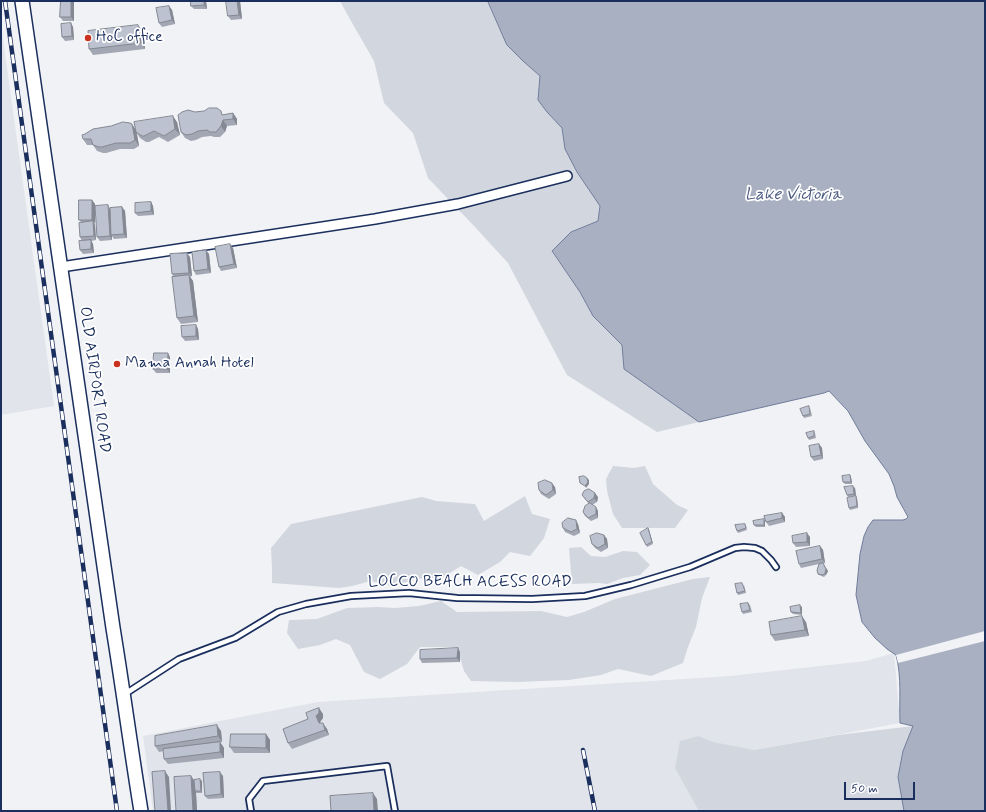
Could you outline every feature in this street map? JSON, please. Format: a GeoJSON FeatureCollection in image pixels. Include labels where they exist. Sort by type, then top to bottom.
{"type":"FeatureCollection","features":[{"type":"Feature","properties":{"kind":"main road","name":"OLD AIRPORT ROAD"},"geometry":{"type":"LineString","coordinates":[[22,1],[141,811]]}},
{"type":"Feature","properties":{"kind":"street"},"geometry":{"type":"LineString","coordinates":[[61,267],[375,219],[458,204],[567,176]]}},
{"type":"Feature","properties":{"kind":"lane","name":"LOCCO BEACH ACESS ROAD"},"geometry":{"type":"LineString","coordinates":[[124,695],[179,659],[235,638],[278,612],[306,604],[351,596],[409,593],[457,598],[532,599],[585,596],[631,585],[690,567],[735,548],[744,547],[755,548],[762,551],[776,567]]}},
{"type":"Feature","properties":{"kind":"lane"},"geometry":{"type":"LineString","coordinates":[[250,811],[249,799],[264,781],[387,766],[395,811]]}},
{"type":"Feature","properties":{"kind":"shaded area"},"geometry":{"type":"Polygon","coordinates":[[[340,1],[488,1],[497,19],[523,61],[540,76],[538,100],[562,128],[565,149],[577,172],[600,206],[598,221],[571,232],[552,252],[580,292],[593,316],[622,345],[624,369],[699,422],[657,432],[567,375],[508,263],[428,178],[413,133],[384,103],[374,61],[340,1]]]}},
{"type":"Feature","properties":{"kind":"shaded area"},"geometry":{"type":"Polygon","coordinates":[[[1,25],[54,406],[1,415],[1,25]]]}},
{"type":"Feature","properties":{"kind":"shaded area"},"geometry":{"type":"Polygon","coordinates":[[[613,466],[634,468],[645,466],[653,484],[677,505],[688,510],[675,528],[622,528],[613,514],[607,491],[606,479],[613,466]]]}},
{"type":"Feature","properties":{"kind":"shaded area"},"geometry":{"type":"Polygon","coordinates":[[[525,496],[532,514],[550,519],[544,538],[530,556],[510,552],[500,562],[478,575],[461,566],[444,577],[417,579],[392,586],[371,581],[339,588],[272,583],[271,548],[291,524],[422,497],[436,501],[475,504],[484,521],[525,496]]]}},
{"type":"Feature","properties":{"kind":"shaded area"},"geometry":{"type":"Polygon","coordinates":[[[581,547],[591,556],[605,557],[623,551],[637,552],[650,565],[640,575],[623,578],[607,584],[572,584],[569,548],[581,547]]]}},
{"type":"Feature","properties":{"kind":"shaded area"},"geometry":{"type":"Polygon","coordinates":[[[710,577],[702,598],[696,627],[683,663],[651,676],[618,669],[601,675],[569,680],[517,682],[471,681],[464,671],[457,647],[420,647],[407,664],[380,679],[364,672],[350,645],[336,639],[320,645],[298,649],[287,633],[289,620],[317,619],[347,608],[395,608],[419,606],[441,601],[457,612],[541,611],[567,617],[584,612],[615,599],[693,579],[710,577]]]}},
{"type":"Feature","properties":{"kind":"shaded area"},"geometry":{"type":"Polygon","coordinates":[[[894,653],[900,723],[733,754],[755,811],[153,811],[143,736],[318,702],[730,676],[866,661],[894,653]]]}},
{"type":"Feature","properties":{"kind":"shaded area"},"geometry":{"type":"Polygon","coordinates":[[[913,726],[903,751],[898,777],[904,811],[699,811],[675,768],[680,741],[698,736],[713,742],[754,750],[838,735],[913,726]]]}},
{"type":"Feature","properties":{"kind":"water","name":"Lake Victoria"},"geometry":{"type":"Polygon","coordinates":[[[488,1],[985,1],[985,811],[904,811],[898,777],[903,751],[913,726],[900,723],[900,681],[896,655],[875,638],[862,622],[856,595],[860,554],[864,536],[868,527],[873,520],[903,520],[908,517],[897,497],[889,474],[865,441],[848,411],[829,391],[699,422],[624,369],[622,345],[593,316],[580,292],[552,251],[571,232],[598,221],[600,206],[577,172],[565,149],[562,128],[538,100],[540,76],[507,45],[488,1]]]}},
{"type":"Feature","properties":{"kind":"pier"},"geometry":{"type":"Polygon","coordinates":[[[985,631],[985,641],[898,663],[896,655],[985,631]]]}},
{"type":"Feature","properties":{"kind":"building"},"geometry":{"type":"Polygon","coordinates":[[[61,1],[71,1],[71,17],[60,17],[61,1]]]}},
{"type":"Feature","properties":{"kind":"building"},"geometry":{"type":"Polygon","coordinates":[[[191,1],[204,1],[204,5],[191,6],[191,1]]]}},
{"type":"Feature","properties":{"kind":"building"},"geometry":{"type":"Polygon","coordinates":[[[226,1],[237,1],[239,15],[228,16],[226,1]]]}},
{"type":"Feature","properties":{"kind":"building"},"geometry":{"type":"Polygon","coordinates":[[[169,6],[172,20],[159,23],[156,8],[169,6]]]}},
{"type":"Feature","properties":{"kind":"building"},"geometry":{"type":"Polygon","coordinates":[[[71,23],[72,36],[62,37],[61,24],[71,23]]]}},
{"type":"Feature","properties":{"kind":"building"},"geometry":{"type":"Polygon","coordinates":[[[138,25],[141,43],[89,49],[88,31],[138,25]]]}},
{"type":"Feature","properties":{"kind":"building"},"geometry":{"type":"Polygon","coordinates":[[[209,108],[217,108],[221,111],[222,115],[233,113],[233,119],[223,120],[221,126],[216,132],[210,132],[207,130],[186,135],[181,132],[178,115],[188,110],[195,112],[204,111],[209,108]]]}},
{"type":"Feature","properties":{"kind":"building"},"geometry":{"type":"Polygon","coordinates":[[[173,116],[175,129],[164,136],[154,131],[144,136],[136,132],[134,122],[173,116]]]}},
{"type":"Feature","properties":{"kind":"building"},"geometry":{"type":"Polygon","coordinates":[[[123,122],[132,124],[135,140],[130,143],[116,143],[99,147],[93,145],[91,139],[83,139],[82,135],[93,129],[123,122]]]}},
{"type":"Feature","properties":{"kind":"building"},"geometry":{"type":"Polygon","coordinates":[[[79,200],[92,200],[92,220],[79,220],[79,200]]]}},
{"type":"Feature","properties":{"kind":"building"},"geometry":{"type":"Polygon","coordinates":[[[151,202],[151,211],[135,213],[135,203],[151,202]]]}},
{"type":"Feature","properties":{"kind":"building"},"geometry":{"type":"Polygon","coordinates":[[[108,205],[110,236],[97,237],[95,206],[108,205]]]}},
{"type":"Feature","properties":{"kind":"building"},"geometry":{"type":"Polygon","coordinates":[[[122,207],[124,234],[111,235],[110,208],[122,207]]]}},
{"type":"Feature","properties":{"kind":"building"},"geometry":{"type":"Polygon","coordinates":[[[93,221],[94,236],[80,237],[79,223],[93,221]]]}},
{"type":"Feature","properties":{"kind":"building"},"geometry":{"type":"Polygon","coordinates":[[[91,240],[91,249],[80,250],[79,241],[91,240]]]}},
{"type":"Feature","properties":{"kind":"building"},"geometry":{"type":"Polygon","coordinates":[[[230,244],[234,264],[219,267],[215,247],[230,244]]]}},
{"type":"Feature","properties":{"kind":"building"},"geometry":{"type":"Polygon","coordinates":[[[206,250],[208,269],[194,271],[192,252],[206,250]]]}},
{"type":"Feature","properties":{"kind":"building"},"geometry":{"type":"Polygon","coordinates":[[[187,253],[189,273],[172,274],[170,254],[187,253]]]}},
{"type":"Feature","properties":{"kind":"building"},"geometry":{"type":"Polygon","coordinates":[[[189,275],[194,316],[177,318],[172,277],[189,275]]]}},
{"type":"Feature","properties":{"kind":"building"},"geometry":{"type":"Polygon","coordinates":[[[196,325],[196,336],[182,337],[181,326],[196,325]]]}},
{"type":"Feature","properties":{"kind":"building"},"geometry":{"type":"Polygon","coordinates":[[[154,353],[168,353],[167,369],[153,369],[154,353]]]}},
{"type":"Feature","properties":{"kind":"building"},"geometry":{"type":"Polygon","coordinates":[[[809,406],[810,414],[803,416],[800,409],[809,406]]]}},
{"type":"Feature","properties":{"kind":"building"},"geometry":{"type":"Polygon","coordinates":[[[814,431],[814,436],[808,438],[806,433],[814,431]]]}},
{"type":"Feature","properties":{"kind":"building"},"geometry":{"type":"Polygon","coordinates":[[[819,444],[821,455],[811,457],[809,446],[819,444]]]}},
{"type":"Feature","properties":{"kind":"building"},"geometry":{"type":"Polygon","coordinates":[[[850,475],[851,482],[843,482],[842,476],[850,475]]]}},
{"type":"Feature","properties":{"kind":"building"},"geometry":{"type":"Polygon","coordinates":[[[584,476],[587,478],[588,482],[585,486],[580,483],[579,477],[584,476]]]}},
{"type":"Feature","properties":{"kind":"building"},"geometry":{"type":"Polygon","coordinates":[[[545,480],[552,483],[553,490],[546,495],[539,490],[538,483],[545,480]]]}},
{"type":"Feature","properties":{"kind":"building"},"geometry":{"type":"Polygon","coordinates":[[[853,486],[854,494],[847,495],[844,487],[853,486]]]}},
{"type":"Feature","properties":{"kind":"building"},"geometry":{"type":"Polygon","coordinates":[[[589,489],[595,493],[594,498],[588,502],[582,495],[584,491],[589,489]]]}},
{"type":"Feature","properties":{"kind":"building"},"geometry":{"type":"Polygon","coordinates":[[[856,496],[857,506],[849,508],[847,498],[856,496]]]}},
{"type":"Feature","properties":{"kind":"building"},"geometry":{"type":"Polygon","coordinates":[[[590,503],[596,507],[596,514],[588,518],[583,512],[585,506],[590,503]]]}},
{"type":"Feature","properties":{"kind":"building"},"geometry":{"type":"Polygon","coordinates":[[[782,513],[782,518],[766,522],[764,516],[782,513]]]}},
{"type":"Feature","properties":{"kind":"building"},"geometry":{"type":"Polygon","coordinates":[[[568,518],[576,520],[577,529],[571,532],[563,528],[562,523],[568,518]]]}},
{"type":"Feature","properties":{"kind":"building"},"geometry":{"type":"Polygon","coordinates":[[[764,519],[764,525],[754,525],[753,521],[764,519]]]}},
{"type":"Feature","properties":{"kind":"building"},"geometry":{"type":"Polygon","coordinates":[[[745,524],[746,528],[737,531],[735,525],[745,524]]]}},
{"type":"Feature","properties":{"kind":"building"},"geometry":{"type":"Polygon","coordinates":[[[648,528],[652,542],[646,545],[640,533],[648,528]]]}},
{"type":"Feature","properties":{"kind":"building"},"geometry":{"type":"Polygon","coordinates":[[[597,533],[604,535],[605,544],[598,548],[592,544],[590,536],[597,533]]]}},
{"type":"Feature","properties":{"kind":"building"},"geometry":{"type":"Polygon","coordinates":[[[807,533],[807,542],[793,543],[792,536],[807,533]]]}},
{"type":"Feature","properties":{"kind":"building"},"geometry":{"type":"Polygon","coordinates":[[[820,546],[822,559],[799,564],[796,551],[820,546]]]}},
{"type":"Feature","properties":{"kind":"building"},"geometry":{"type":"Polygon","coordinates":[[[823,563],[826,569],[825,573],[823,575],[818,574],[817,570],[819,564],[823,563]]]}},
{"type":"Feature","properties":{"kind":"building"},"geometry":{"type":"Polygon","coordinates":[[[742,583],[745,591],[737,593],[735,584],[742,583]]]}},
{"type":"Feature","properties":{"kind":"building"},"geometry":{"type":"Polygon","coordinates":[[[748,603],[750,610],[742,612],[740,604],[748,603]]]}},
{"type":"Feature","properties":{"kind":"building"},"geometry":{"type":"Polygon","coordinates":[[[800,605],[801,613],[791,612],[790,607],[800,605]]]}},
{"type":"Feature","properties":{"kind":"building"},"geometry":{"type":"Polygon","coordinates":[[[802,616],[805,630],[771,635],[769,622],[802,616]]]}},
{"type":"Feature","properties":{"kind":"building"},"geometry":{"type":"Polygon","coordinates":[[[458,648],[457,658],[420,659],[420,650],[458,648]]]}},
{"type":"Feature","properties":{"kind":"building"},"geometry":{"type":"Polygon","coordinates":[[[319,708],[319,713],[316,716],[319,723],[323,723],[325,730],[288,743],[283,729],[308,719],[306,713],[319,708]]]}},
{"type":"Feature","properties":{"kind":"building"},"geometry":{"type":"Polygon","coordinates":[[[217,725],[218,736],[155,746],[155,736],[217,725]]]}},
{"type":"Feature","properties":{"kind":"building"},"geometry":{"type":"Polygon","coordinates":[[[231,734],[266,734],[266,748],[230,747],[231,734]]]}},
{"type":"Feature","properties":{"kind":"building"},"geometry":{"type":"Polygon","coordinates":[[[220,742],[220,752],[164,759],[163,749],[220,742]]]}},
{"type":"Feature","properties":{"kind":"building"},"geometry":{"type":"Polygon","coordinates":[[[165,771],[168,811],[155,811],[152,772],[165,771]]]}},
{"type":"Feature","properties":{"kind":"building"},"geometry":{"type":"Polygon","coordinates":[[[220,772],[221,794],[205,796],[203,773],[220,772]]]}},
{"type":"Feature","properties":{"kind":"building"},"geometry":{"type":"Polygon","coordinates":[[[191,776],[193,811],[176,811],[174,777],[191,776]]]}},
{"type":"Feature","properties":{"kind":"building"},"geometry":{"type":"Polygon","coordinates":[[[200,779],[201,791],[195,791],[194,780],[200,779]]]}},
{"type":"Feature","properties":{"kind":"building"},"geometry":{"type":"Polygon","coordinates":[[[373,793],[374,811],[331,811],[330,796],[373,793]]]}},
{"type":"Feature","properties":{"kind":"railway"},"geometry":{"type":"LineString","coordinates":[[5,1],[117,811]]}},
{"type":"Feature","properties":{"kind":"railway"},"geometry":{"type":"LineString","coordinates":[[583,750],[595,811]]}},
{"type":"Feature","properties":{"kind":"place","name":"HoC office"},"geometry":{"type":"Point","coordinates":[88,38]}},
{"type":"Feature","properties":{"kind":"place","name":"Mama Annah Hotel"},"geometry":{"type":"Point","coordinates":[117,364]}}]}
